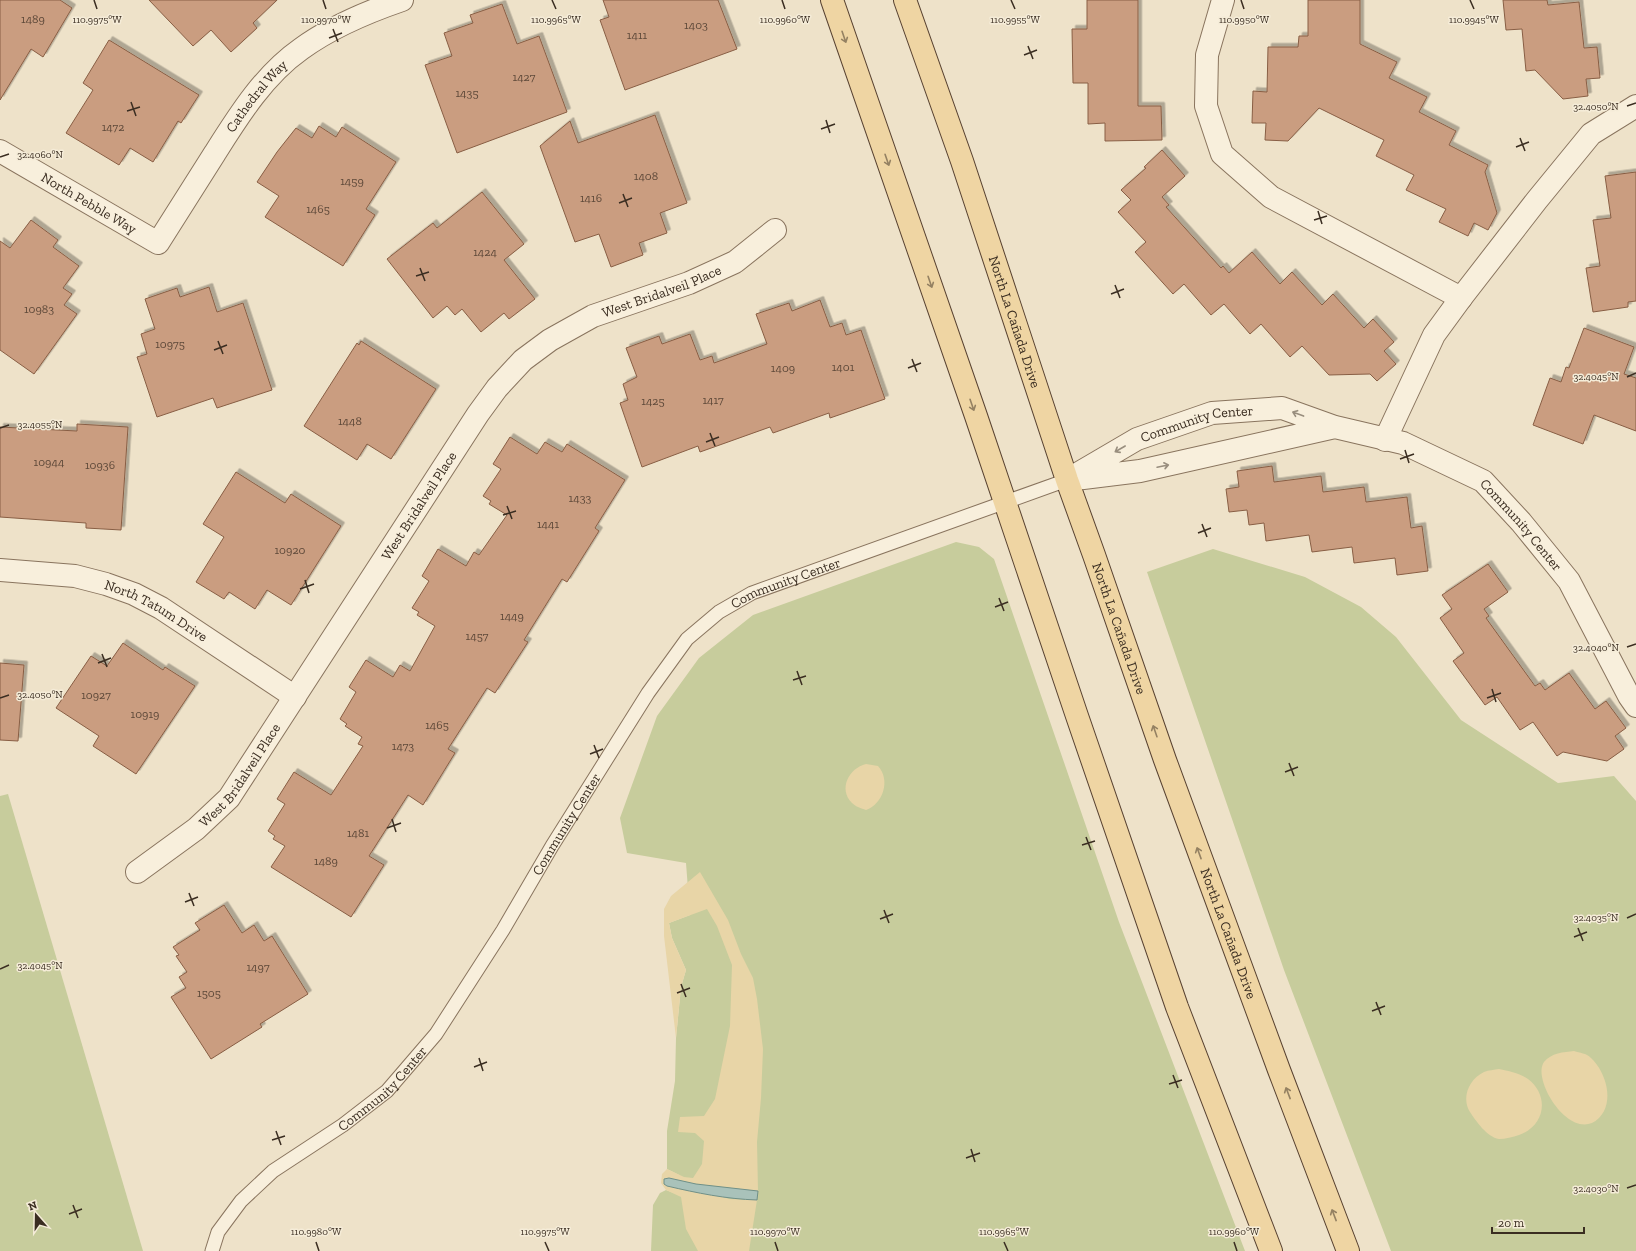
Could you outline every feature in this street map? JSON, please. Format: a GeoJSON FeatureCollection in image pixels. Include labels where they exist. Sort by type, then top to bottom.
{"type":"FeatureCollection","features":[{"type":"Feature","properties":{"kind":"main road"},"geometry":{"type":"LineString","coordinates":[[832,0],[1177,1007],[1271,1251]]}},
{"type":"Feature","properties":{"kind":"main road","name":"North La Cañada Drive"},"geometry":{"type":"LineString","coordinates":[[905,0],[962,161],[1067,480],[1165,760],[1279,1070],[1348,1251]]}},
{"type":"Feature","properties":{"kind":"street","name":"Cathedral Way"},"geometry":{"type":"LineString","coordinates":[[158,243],[253,96],[276,69],[301,48],[334,29],[374,10],[402,0]]}},
{"type":"Feature","properties":{"kind":"street"},"geometry":{"type":"LineString","coordinates":[[1223,0],[1207,55],[1206,106],[1222,154],[1271,197],[1461,298]]}},
{"type":"Feature","properties":{"kind":"street"},"geometry":{"type":"LineString","coordinates":[[1385,440],[1434,335],[1461,298],[1536,200],[1591,134],[1636,106]]}},
{"type":"Feature","properties":{"kind":"street","name":"North Pebble Way"},"geometry":{"type":"LineString","coordinates":[[0,151],[158,243]]}},
{"type":"Feature","properties":{"kind":"street","name":"West Bridalveil Place"},"geometry":{"type":"LineString","coordinates":[[137,872],[196,829],[229,798],[478,414],[497,388],[523,360],[550,340],[593,316],[689,283],[735,262],[776,230]]}},
{"type":"Feature","properties":{"kind":"street","name":"Community Center"},"geometry":{"type":"LineString","coordinates":[[1067,480],[1137,439],[1212,413],[1282,408],[1335,427],[1385,440],[1403,443],[1484,481],[1521,522],[1569,581],[1629,696],[1636,706]]}},
{"type":"Feature","properties":{"kind":"street","name":"Community Center"},"geometry":{"type":"LineString","coordinates":[[1067,480],[1140,470],[1335,427]]}},
{"type":"Feature","properties":{"kind":"street","name":"North Tatum Drive"},"geometry":{"type":"LineString","coordinates":[[0,570],[75,576],[106,584],[134,594],[161,608],[294,697]]}},
{"type":"Feature","properties":{"kind":"lane","name":"Community Center"},"geometry":{"type":"LineString","coordinates":[[212,1251],[218,1232],[241,1201],[273,1171],[343,1126],[387,1091],[436,1034],[503,930],[552,846],[648,693],[687,639],[719,612],[752,593],[1067,480]]}},
{"type":"Feature","properties":{"kind":"green space"},"geometry":{"type":"Polygon","coordinates":[[[956,542],[979,547],[994,559],[1119,922],[1245,1251],[651,1251],[653,1205],[660,1193],[666,1190],[674,1193],[679,1175],[667,1169],[667,1131],[675,1081],[676,1038],[681,987],[686,970],[672,938],[669,923],[690,915],[686,863],[627,853],[620,818],[657,716],[699,658],[753,615],[956,542]]]}},
{"type":"Feature","properties":{"kind":"green space"},"geometry":{"type":"Polygon","coordinates":[[[1213,549],[1305,577],[1361,607],[1396,637],[1461,720],[1558,783],[1614,776],[1636,801],[1636,1251],[1391,1251],[1284,970],[1147,572],[1213,549]]]}},
{"type":"Feature","properties":{"kind":"green space"},"geometry":{"type":"Polygon","coordinates":[[[8,794],[143,1251],[0,1251],[0,796],[8,794]]]}},
{"type":"Feature","properties":{"kind":"sand"},"geometry":{"type":"Polygon","coordinates":[[[866,764],[878,766],[884,778],[884,784],[881,797],[877,803],[866,810],[852,803],[846,792],[846,786],[850,774],[860,766],[866,764]]]}},
{"type":"Feature","properties":{"kind":"sand"},"geometry":{"type":"Polygon","coordinates":[[[700,872],[728,920],[741,954],[753,978],[757,999],[763,1049],[757,1142],[758,1191],[696,1184],[669,1178],[729,1199],[757,1200],[749,1251],[698,1251],[686,1229],[681,1197],[666,1190],[661,1183],[662,1174],[667,1169],[684,1177],[693,1178],[702,1164],[704,1141],[695,1133],[678,1132],[680,1117],[704,1116],[715,1099],[730,1026],[732,965],[717,926],[707,909],[669,923],[672,938],[686,970],[681,987],[676,1038],[664,936],[664,909],[671,896],[700,872]]]}},
{"type":"Feature","properties":{"kind":"sand"},"geometry":{"type":"Polygon","coordinates":[[[1574,1051],[1585,1054],[1591,1058],[1601,1071],[1607,1087],[1607,1104],[1604,1111],[1599,1118],[1588,1124],[1577,1123],[1566,1117],[1556,1107],[1543,1082],[1542,1071],[1544,1062],[1547,1059],[1558,1054],[1574,1051]]]}},
{"type":"Feature","properties":{"kind":"sand"},"geometry":{"type":"Polygon","coordinates":[[[1499,1069],[1510,1071],[1528,1079],[1540,1094],[1542,1110],[1539,1118],[1528,1131],[1519,1135],[1499,1139],[1486,1132],[1479,1124],[1467,1107],[1466,1101],[1468,1089],[1474,1079],[1484,1072],[1499,1069]]]}},
{"type":"Feature","properties":{"kind":"water"},"geometry":{"type":"Polygon","coordinates":[[[669,1178],[696,1184],[758,1191],[757,1200],[712,1195],[667,1186],[664,1184],[664,1179],[669,1178]]]}},
{"type":"Feature","properties":{"kind":"building"},"geometry":{"type":"Polygon","coordinates":[[[0,0],[60,0],[72,8],[43,57],[31,49],[0,100],[0,0]]]}},
{"type":"Feature","properties":{"kind":"building"},"geometry":{"type":"Polygon","coordinates":[[[149,0],[277,0],[253,23],[257,28],[231,52],[211,30],[193,46],[149,0]]]}},
{"type":"Feature","properties":{"kind":"building"},"geometry":{"type":"Polygon","coordinates":[[[603,0],[718,0],[737,49],[625,90],[600,20],[609,17],[603,0]]]}},
{"type":"Feature","properties":{"kind":"building"},"geometry":{"type":"Polygon","coordinates":[[[1087,0],[1138,0],[1138,106],[1161,106],[1162,140],[1105,141],[1105,123],[1088,124],[1088,83],[1073,83],[1072,29],[1087,29],[1087,0]]]}},
{"type":"Feature","properties":{"kind":"building"},"geometry":{"type":"Polygon","coordinates":[[[1308,0],[1360,0],[1360,44],[1397,62],[1389,78],[1427,97],[1419,112],[1456,131],[1449,145],[1488,165],[1485,172],[1497,213],[1488,230],[1474,223],[1468,236],[1439,222],[1446,209],[1406,190],[1414,175],[1376,156],[1384,140],[1319,108],[1288,141],[1265,140],[1266,123],[1252,123],[1253,91],[1267,92],[1268,47],[1298,47],[1299,36],[1308,36],[1308,0]]]}},
{"type":"Feature","properties":{"kind":"building"},"geometry":{"type":"Polygon","coordinates":[[[1503,0],[1547,0],[1548,5],[1579,2],[1584,48],[1597,47],[1600,78],[1586,79],[1588,96],[1563,99],[1535,70],[1526,71],[1522,29],[1506,30],[1503,0]]]}},
{"type":"Feature","properties":{"kind":"building"},"geometry":{"type":"Polygon","coordinates":[[[502,4],[517,44],[539,36],[567,112],[457,153],[425,65],[452,56],[444,33],[473,23],[470,15],[502,4]]]}},
{"type":"Feature","properties":{"kind":"building"},"geometry":{"type":"Polygon","coordinates":[[[109,40],[199,95],[181,123],[178,121],[153,162],[130,148],[119,165],[66,133],[93,90],[83,83],[109,40]]]}},
{"type":"Feature","properties":{"kind":"building"},"geometry":{"type":"Polygon","coordinates":[[[655,115],[687,203],[660,213],[667,233],[639,243],[643,255],[611,267],[599,234],[575,242],[540,146],[570,121],[578,143],[655,115]]]}},
{"type":"Feature","properties":{"kind":"building"},"geometry":{"type":"Polygon","coordinates":[[[319,126],[336,137],[342,127],[396,162],[366,209],[375,215],[343,266],[265,217],[279,196],[257,182],[277,152],[296,128],[312,138],[319,126]]]}},
{"type":"Feature","properties":{"kind":"building"},"geometry":{"type":"Polygon","coordinates":[[[1162,150],[1185,176],[1162,197],[1169,205],[1166,207],[1221,268],[1223,266],[1229,273],[1252,252],[1280,284],[1292,272],[1322,305],[1333,294],[1364,328],[1373,319],[1394,342],[1384,351],[1396,364],[1377,381],[1370,374],[1329,375],[1302,346],[1290,357],[1261,324],[1250,334],[1224,304],[1211,315],[1184,284],[1173,294],[1135,252],[1146,242],[1118,212],[1131,200],[1121,190],[1146,168],[1144,167],[1162,150]]]}},
{"type":"Feature","properties":{"kind":"building"},"geometry":{"type":"Polygon","coordinates":[[[1636,172],[1636,301],[1628,302],[1628,307],[1593,312],[1586,268],[1600,266],[1593,220],[1611,218],[1605,176],[1636,172]]]}},
{"type":"Feature","properties":{"kind":"building"},"geometry":{"type":"Polygon","coordinates":[[[482,192],[524,244],[504,260],[535,299],[509,319],[504,313],[481,332],[462,309],[455,315],[447,306],[433,318],[387,259],[433,223],[437,228],[482,192]]]}},
{"type":"Feature","properties":{"kind":"building"},"geometry":{"type":"Polygon","coordinates":[[[31,220],[58,240],[53,247],[79,266],[63,288],[72,294],[64,305],[77,314],[34,374],[0,350],[0,241],[10,248],[31,220]]]}},
{"type":"Feature","properties":{"kind":"building"},"geometry":{"type":"Polygon","coordinates":[[[209,287],[217,312],[243,303],[272,390],[217,408],[213,398],[157,417],[137,357],[147,354],[141,334],[155,329],[145,299],[177,288],[180,297],[209,287]]]}},
{"type":"Feature","properties":{"kind":"building"},"geometry":{"type":"Polygon","coordinates":[[[820,300],[830,327],[842,323],[846,335],[861,330],[885,399],[830,418],[829,413],[773,433],[770,427],[700,452],[698,446],[642,467],[620,403],[628,400],[623,384],[637,377],[626,348],[659,336],[662,344],[690,334],[700,360],[712,356],[714,363],[767,344],[756,314],[789,303],[792,311],[820,300]]]}},
{"type":"Feature","properties":{"kind":"building"},"geometry":{"type":"Polygon","coordinates":[[[1584,328],[1634,347],[1624,374],[1636,378],[1636,431],[1594,415],[1583,444],[1533,425],[1550,378],[1561,382],[1566,367],[1569,368],[1584,328]]]}},
{"type":"Feature","properties":{"kind":"building"},"geometry":{"type":"Polygon","coordinates":[[[361,341],[436,389],[391,459],[367,444],[357,460],[304,426],[357,343],[359,345],[361,341]]]}},
{"type":"Feature","properties":{"kind":"building"},"geometry":{"type":"Polygon","coordinates":[[[77,424],[128,427],[121,530],[86,528],[86,523],[0,517],[0,427],[77,431],[77,424]]]}},
{"type":"Feature","properties":{"kind":"building"},"geometry":{"type":"Polygon","coordinates":[[[510,437],[537,454],[545,442],[562,452],[567,444],[625,480],[595,528],[599,531],[567,582],[562,579],[524,640],[528,642],[495,693],[487,688],[448,749],[455,753],[423,805],[408,795],[369,856],[384,865],[351,917],[271,867],[285,846],[273,839],[275,836],[268,831],[285,804],[277,799],[294,772],[331,795],[363,746],[358,744],[362,737],[345,726],[347,724],[340,719],[356,692],[349,687],[366,660],[393,677],[400,665],[410,671],[435,626],[417,615],[419,612],[412,608],[429,581],[422,576],[438,549],[466,566],[474,552],[479,555],[507,515],[489,504],[491,501],[483,496],[501,469],[493,464],[510,437]]]}},
{"type":"Feature","properties":{"kind":"building"},"geometry":{"type":"Polygon","coordinates":[[[1272,466],[1274,482],[1321,476],[1323,492],[1364,487],[1366,502],[1407,497],[1411,528],[1422,526],[1428,571],[1397,575],[1395,558],[1354,563],[1352,547],[1312,552],[1309,535],[1266,541],[1264,523],[1249,525],[1247,510],[1229,512],[1226,489],[1239,487],[1237,471],[1272,466]]]}},
{"type":"Feature","properties":{"kind":"building"},"geometry":{"type":"Polygon","coordinates":[[[236,472],[285,503],[291,494],[341,526],[291,605],[267,590],[255,609],[229,592],[224,599],[196,582],[224,537],[203,524],[236,472]]]}},
{"type":"Feature","properties":{"kind":"building"},"geometry":{"type":"Polygon","coordinates":[[[1488,564],[1508,592],[1484,609],[1489,616],[1486,618],[1535,686],[1540,683],[1545,690],[1569,673],[1595,709],[1606,701],[1626,728],[1615,736],[1624,749],[1607,761],[1563,752],[1557,756],[1533,722],[1520,730],[1497,697],[1485,705],[1453,661],[1464,653],[1440,618],[1452,609],[1442,595],[1488,564]]]}},
{"type":"Feature","properties":{"kind":"building"},"geometry":{"type":"Polygon","coordinates":[[[123,643],[163,670],[165,667],[195,686],[136,774],[93,746],[99,736],[56,708],[91,656],[107,666],[123,643]]]}},
{"type":"Feature","properties":{"kind":"building"},"geometry":{"type":"Polygon","coordinates":[[[0,663],[24,665],[18,741],[0,740],[0,663]]]}},
{"type":"Feature","properties":{"kind":"building"},"geometry":{"type":"Polygon","coordinates":[[[224,905],[242,933],[254,925],[264,941],[272,936],[308,994],[260,1024],[262,1027],[211,1059],[171,997],[186,988],[179,977],[187,972],[176,956],[179,955],[173,947],[200,930],[195,923],[224,905]]]}}]}
